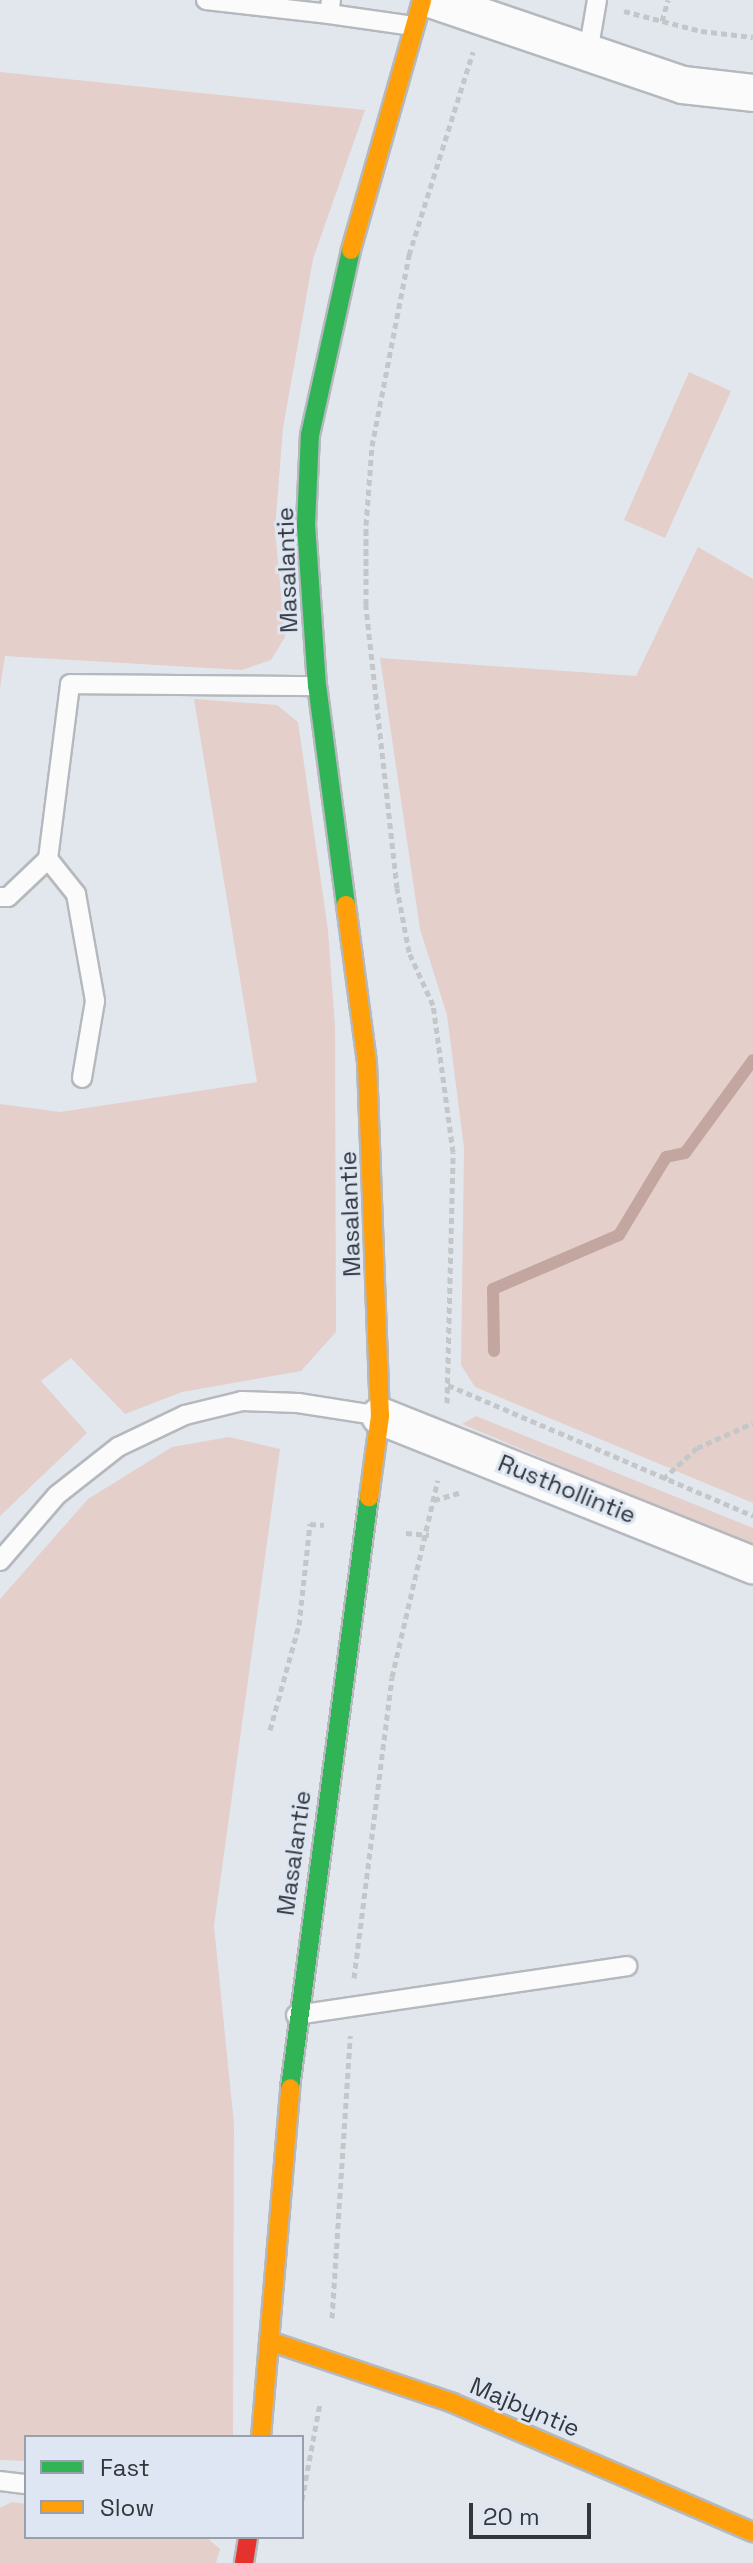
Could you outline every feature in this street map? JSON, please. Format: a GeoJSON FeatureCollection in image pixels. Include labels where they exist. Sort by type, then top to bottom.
{"type":"FeatureCollection","features":[{"type":"Feature","properties":{"kind":"street","name":"Masalantie"},"geometry":{"type":"LineString","coordinates":[[261,2435],[272,2342],[296,2015],[380,1416],[367,1063],[317,686],[306,525],[310,435],[336,301],[423,13],[422,0]]}},
{"type":"Feature","properties":{"kind":"street"},"geometry":{"type":"LineString","coordinates":[[423,13],[588,53],[683,85],[753,93]]}},
{"type":"Feature","properties":{"kind":"street","name":"Rusthollintie"},"geometry":{"type":"LineString","coordinates":[[380,1416],[753,1565]]}},
{"type":"Feature","properties":{"kind":"street","name":"Majbyntie"},"geometry":{"type":"LineString","coordinates":[[272,2342],[453,2403],[753,2532]]}},
{"type":"Feature","properties":{"kind":"street"},"geometry":{"type":"LineString","coordinates":[[244,2563],[248,2539]]}},
{"type":"Feature","properties":{"kind":"lane"},"geometry":{"type":"LineString","coordinates":[[206,0],[423,13]]}},
{"type":"Feature","properties":{"kind":"lane"},"geometry":{"type":"LineString","coordinates":[[588,53],[597,2]]}},
{"type":"Feature","properties":{"kind":"lane"},"geometry":{"type":"LineString","coordinates":[[0,897],[8,897],[48,859],[70,684],[317,686]]}},
{"type":"Feature","properties":{"kind":"lane"},"geometry":{"type":"LineString","coordinates":[[48,859],[76,894],[95,1001],[82,1078]]}},
{"type":"Feature","properties":{"kind":"lane"},"geometry":{"type":"LineString","coordinates":[[0,1561],[57,1495],[118,1447],[185,1415],[242,1401],[298,1403],[380,1416]]}},
{"type":"Feature","properties":{"kind":"lane"},"geometry":{"type":"LineString","coordinates":[[296,2015],[627,1966]]}},
{"type":"Feature","properties":{"kind":"lane"},"geometry":{"type":"LineString","coordinates":[[0,2481],[24,2484]]}},
{"type":"Feature","properties":{"kind":"path"},"geometry":{"type":"LineString","coordinates":[[662,21],[668,0]]}},
{"type":"Feature","properties":{"kind":"path"},"geometry":{"type":"LineString","coordinates":[[597,2],[662,21],[753,37]]}},
{"type":"Feature","properties":{"kind":"path"},"geometry":{"type":"LineString","coordinates":[[447,1409],[453,1152],[433,1005],[409,952],[397,888],[366,605],[366,525],[372,446],[409,255],[474,51]]}},
{"type":"Feature","properties":{"kind":"path"},"geometry":{"type":"LineString","coordinates":[[448,1385],[753,1516]]}},
{"type":"Feature","properties":{"kind":"path"},"geometry":{"type":"LineString","coordinates":[[663,1479],[697,1448],[753,1423]]}},
{"type":"Feature","properties":{"kind":"path"},"geometry":{"type":"LineString","coordinates":[[331,2330],[352,2007],[392,1677],[434,1500]]}},
{"type":"Feature","properties":{"kind":"path"},"geometry":{"type":"LineString","coordinates":[[304,2489],[321,2400]]}},
{"type":"Feature","properties":{"kind":"shaded area"},"geometry":{"type":"Polygon","coordinates":[[[0,72],[365,110],[313,259],[283,428],[275,529],[285,637],[271,660],[242,670],[5,656],[0,688],[0,72]]]}},
{"type":"Feature","properties":{"kind":"shaded area"},"geometry":{"type":"Polygon","coordinates":[[[689,372],[731,391],[665,538],[624,520],[689,372]]]}},
{"type":"Feature","properties":{"kind":"shaded area"},"geometry":{"type":"Polygon","coordinates":[[[698,547],[753,579],[753,1503],[475,1387],[461,1365],[464,1148],[447,1015],[420,929],[380,658],[636,676],[698,547]]]}},
{"type":"Feature","properties":{"kind":"shaded area"},"geometry":{"type":"Polygon","coordinates":[[[194,699],[277,705],[298,722],[328,930],[335,1027],[336,1332],[301,1371],[182,1392],[125,1414],[71,1358],[41,1381],[87,1433],[0,1516],[0,1104],[60,1112],[257,1082],[194,699]]]}},
{"type":"Feature","properties":{"kind":"shaded area"},"geometry":{"type":"Polygon","coordinates":[[[476,1416],[753,1528],[753,1547],[462,1424],[476,1416]]]}},
{"type":"Feature","properties":{"kind":"shaded area"},"geometry":{"type":"Polygon","coordinates":[[[229,1437],[280,1449],[214,1926],[234,2124],[233,2435],[24,2435],[24,2461],[0,2460],[0,1599],[88,1499],[172,1447],[229,1437]]]}},
{"type":"Feature","properties":{"kind":"shaded area"},"geometry":{"type":"Polygon","coordinates":[[[12,2502],[24,2504],[24,2539],[208,2539],[220,2549],[216,2563],[0,2563],[0,2508],[12,2502]]]}},
{"type":"Feature","properties":{"kind":"waterway"},"geometry":{"type":"LineString","coordinates":[[494,1351],[493,1289],[619,1235],[666,1157],[685,1153],[753,1060]]}},
{"type":"Feature","properties":{"kind":"traffic: fast"},"geometry":{"type":"LineString","coordinates":[[346,905],[317,686],[306,525],[310,435],[351,250]]}},
{"type":"Feature","properties":{"kind":"traffic: fast"},"geometry":{"type":"LineString","coordinates":[[290,2088],[369,1497]]}},
{"type":"Feature","properties":{"kind":"traffic: slow"},"geometry":{"type":"LineString","coordinates":[[351,250],[422,0]]}},
{"type":"Feature","properties":{"kind":"traffic: slow"},"geometry":{"type":"LineString","coordinates":[[346,905],[367,1063],[380,1416],[369,1497]]}},
{"type":"Feature","properties":{"kind":"traffic: slow"},"geometry":{"type":"LineString","coordinates":[[261,2435],[290,2088]]}},
{"type":"Feature","properties":{"kind":"traffic: slow"},"geometry":{"type":"LineString","coordinates":[[272,2342],[453,2403],[753,2532]]}},
{"type":"Feature","properties":{"kind":"traffic: jam"},"geometry":{"type":"LineString","coordinates":[[244,2563],[248,2539]]}}]}
